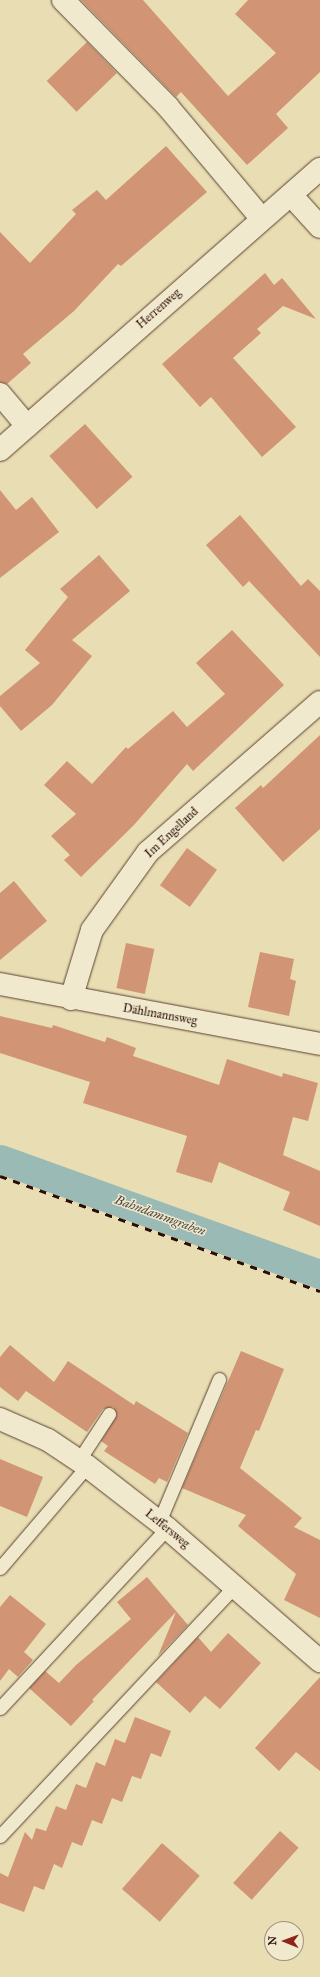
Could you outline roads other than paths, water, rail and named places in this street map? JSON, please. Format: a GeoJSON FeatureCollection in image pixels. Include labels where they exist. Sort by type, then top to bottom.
{"type":"FeatureCollection","features":[{"type":"Feature","properties":{"kind":"street"},"geometry":{"type":"LineString","coordinates":[[63,0],[168,107],[262,220]]}},
{"type":"Feature","properties":{"kind":"street","name":"Herrenweg"},"geometry":{"type":"LineString","coordinates":[[0,450],[320,169]]}},
{"type":"Feature","properties":{"kind":"street"},"geometry":{"type":"LineString","coordinates":[[291,195],[320,227]]}},
{"type":"Feature","properties":{"kind":"street"},"geometry":{"type":"LineString","coordinates":[[0,394],[27,426]]}},
{"type":"Feature","properties":{"kind":"street","name":"Im Engelland"},"geometry":{"type":"LineString","coordinates":[[71,999],[92,930],[148,852],[320,702]]}},
{"type":"Feature","properties":{"kind":"street","name":"Dählmannsweg"},"geometry":{"type":"LineString","coordinates":[[0,984],[71,999],[320,1044]]}},
{"type":"Feature","properties":{"kind":"street","name":"Leffersweg"},"geometry":{"type":"LineString","coordinates":[[0,1419],[48,1440],[83,1463],[163,1525],[236,1585],[320,1661]]}},
{"type":"Feature","properties":{"kind":"lane"},"geometry":{"type":"LineString","coordinates":[[0,1708],[163,1525],[219,1379]]}},
{"type":"Feature","properties":{"kind":"lane"},"geometry":{"type":"LineString","coordinates":[[0,1568],[83,1463],[109,1414]]}},
{"type":"Feature","properties":{"kind":"lane"},"geometry":{"type":"LineString","coordinates":[[0,1836],[236,1585]]}},
{"type":"Feature","properties":{"kind":"waterway","name":"Bahndammgraben"},"geometry":{"type":"LineString","coordinates":[[0,1159],[320,1274]]}},
{"type":"Feature","properties":{"kind":"railway"},"geometry":{"type":"LineString","coordinates":[[0,1176],[320,1291]]}}]}
